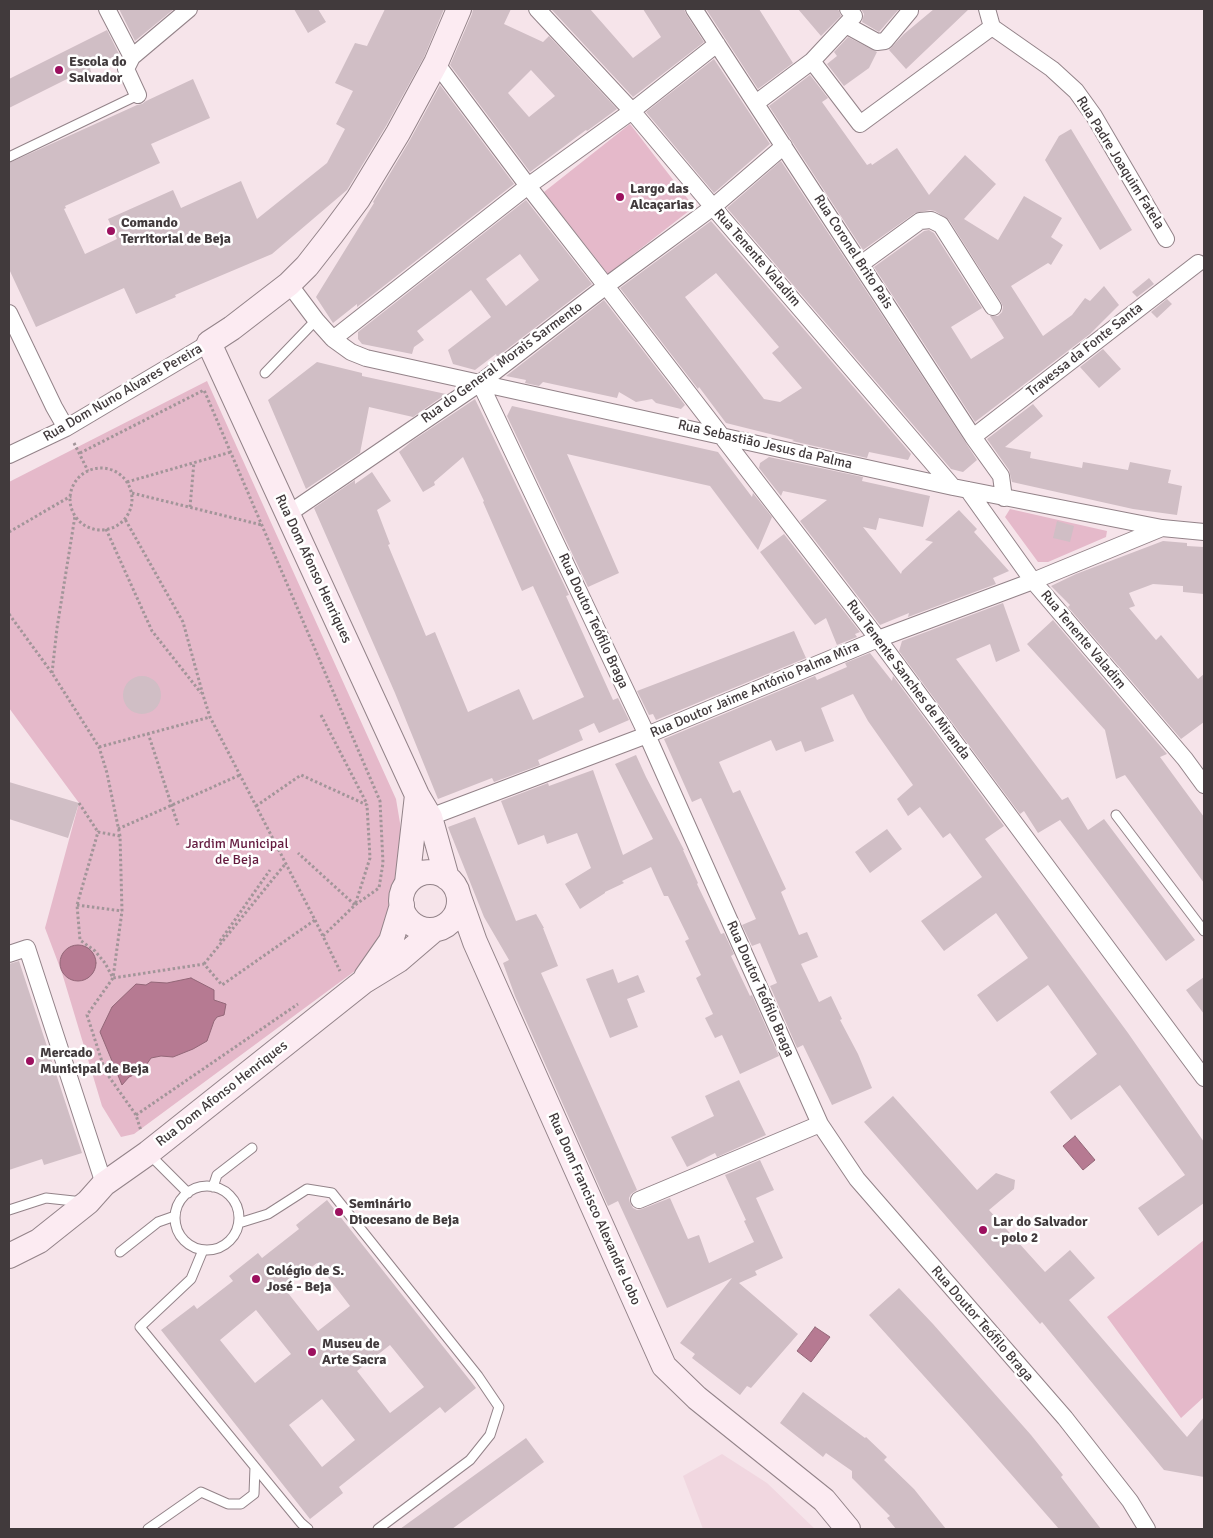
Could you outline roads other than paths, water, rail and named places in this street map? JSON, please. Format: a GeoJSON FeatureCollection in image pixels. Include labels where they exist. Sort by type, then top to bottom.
{"type":"FeatureCollection","features":[{"type":"Feature","properties":{"kind":"main road"},"geometry":{"type":"LineString","coordinates":[[209,343],[232,328],[289,284],[306,266],[358,199],[398,133],[436,63],[459,9]]}},
{"type":"Feature","properties":{"kind":"main road","name":"Rua Dom Afonso Henriques"},"geometry":{"type":"LineString","coordinates":[[209,343],[416,794],[430,817],[453,888]]}},
{"type":"Feature","properties":{"kind":"main road"},"geometry":{"type":"LineString","coordinates":[[416,794],[404,914],[416,926],[425,929],[438,929],[472,935]]}},
{"type":"Feature","properties":{"kind":"main road"},"geometry":{"type":"LineString","coordinates":[[363,982],[391,940],[405,894],[414,877],[422,873],[440,874],[453,888],[457,912],[453,919],[438,929]]}},
{"type":"Feature","properties":{"kind":"main road","name":"Rua Dom Francisco Alexandre Lobo"},"geometry":{"type":"LineString","coordinates":[[453,888],[472,935],[664,1366],[697,1398],[824,1500],[848,1529]]}},
{"type":"Feature","properties":{"kind":"main road","name":"Rua Dom Afonso Henriques"},"geometry":{"type":"LineString","coordinates":[[9,1256],[39,1241],[88,1202],[104,1184],[148,1153],[363,982],[399,960],[438,929]]}},
{"type":"Feature","properties":{"kind":"street"},"geometry":{"type":"LineString","coordinates":[[108,9],[129,63],[138,95]]}},
{"type":"Feature","properties":{"kind":"street"},"geometry":{"type":"LineString","coordinates":[[129,63],[189,9]]}},
{"type":"Feature","properties":{"kind":"street","name":"Rua Tenente Valadim"},"geometry":{"type":"LineString","coordinates":[[537,9],[632,111],[713,208],[961,489],[1033,581],[1198,768],[1204,785]]}},
{"type":"Feature","properties":{"kind":"street","name":"Rua Coronel Brito Pais"},"geometry":{"type":"LineString","coordinates":[[694,9],[973,437],[1001,476],[1004,498]]}},
{"type":"Feature","properties":{"kind":"street"},"geometry":{"type":"LineString","coordinates":[[812,61],[860,124],[992,27],[988,9]]}},
{"type":"Feature","properties":{"kind":"street"},"geometry":{"type":"LineString","coordinates":[[756,103],[812,61],[847,17],[877,42],[885,41],[910,11]]}},
{"type":"Feature","properties":{"kind":"street","name":"Rua Padre Joaquim Fatela"},"geometry":{"type":"LineString","coordinates":[[992,27],[1052,69],[1076,91],[1094,116],[1166,239]]}},
{"type":"Feature","properties":{"kind":"street"},"geometry":{"type":"LineString","coordinates":[[333,339],[528,186],[632,111],[717,44]]}},
{"type":"Feature","properties":{"kind":"street"},"geometry":{"type":"LineString","coordinates":[[436,63],[606,286]]}},
{"type":"Feature","properties":{"kind":"street","name":"Rua do General Morais Sarmento"},"geometry":{"type":"LineString","coordinates":[[288,514],[480,382],[606,286],[713,208],[784,146]]}},
{"type":"Feature","properties":{"kind":"street"},"geometry":{"type":"LineString","coordinates":[[861,264],[920,221],[931,220],[941,225],[992,307]]}},
{"type":"Feature","properties":{"kind":"street","name":"Travessa da Fonte Santa"},"geometry":{"type":"LineString","coordinates":[[973,437],[1198,264]]}},
{"type":"Feature","properties":{"kind":"street","name":"Rua Sebastião Jesus da Palma"},"geometry":{"type":"LineString","coordinates":[[289,284],[333,339],[351,352],[366,358],[1004,498],[1162,528],[1204,532]]}},
{"type":"Feature","properties":{"kind":"street","name":"Rua Tenente Sanches de Miranda"},"geometry":{"type":"LineString","coordinates":[[606,286],[878,639],[1204,1078]]}},
{"type":"Feature","properties":{"kind":"street"},"geometry":{"type":"LineString","coordinates":[[9,313],[66,428]]}},
{"type":"Feature","properties":{"kind":"street","name":"Rua Dom Nuno Alvares Pereira"},"geometry":{"type":"LineString","coordinates":[[9,455],[66,428],[209,343]]}},
{"type":"Feature","properties":{"kind":"street","name":"Rua Doutor Teófilo Braga"},"geometry":{"type":"LineString","coordinates":[[480,382],[647,735],[820,1124],[857,1180],[1065,1418],[1130,1501],[1146,1529]]}},
{"type":"Feature","properties":{"kind":"street","name":"Rua Doutor Jaime António Palma Mira"},"geometry":{"type":"LineString","coordinates":[[430,817],[647,735],[878,639],[1033,581],[1162,528]]}},
{"type":"Feature","properties":{"kind":"street"},"geometry":{"type":"LineString","coordinates":[[9,954],[27,948],[104,1184]]}},
{"type":"Feature","properties":{"kind":"street"},"geometry":{"type":"LineString","coordinates":[[639,1200],[820,1124]]}},
{"type":"Feature","properties":{"kind":"lane"},"geometry":{"type":"LineString","coordinates":[[9,157],[138,95]]}},
{"type":"Feature","properties":{"kind":"lane"},"geometry":{"type":"LineString","coordinates":[[266,374],[316,320]]}},
{"type":"Feature","properties":{"kind":"lane"},"geometry":{"type":"LineString","coordinates":[[1116,815],[1204,931]]}},
{"type":"Feature","properties":{"kind":"lane"},"geometry":{"type":"LineString","coordinates":[[213,1187],[217,1175],[252,1148]]}},
{"type":"Feature","properties":{"kind":"lane"},"geometry":{"type":"LineString","coordinates":[[148,1153],[188,1193]]}},
{"type":"Feature","properties":{"kind":"lane"},"geometry":{"type":"LineString","coordinates":[[204,1187],[213,1187],[222,1190],[236,1204],[239,1213],[239,1223],[230,1241],[222,1247],[213,1250],[203,1250],[185,1242],[179,1234],[175,1216],[177,1207],[188,1193],[204,1187]]}},
{"type":"Feature","properties":{"kind":"lane"},"geometry":{"type":"LineString","coordinates":[[239,1223],[268,1214],[307,1190],[332,1193],[478,1376],[499,1408],[490,1435],[470,1460],[378,1529]]}},
{"type":"Feature","properties":{"kind":"lane"},"geometry":{"type":"LineString","coordinates":[[9,1210],[46,1198],[88,1202]]}},
{"type":"Feature","properties":{"kind":"lane"},"geometry":{"type":"LineString","coordinates":[[120,1252],[158,1222],[175,1216]]}},
{"type":"Feature","properties":{"kind":"lane"},"geometry":{"type":"LineString","coordinates":[[203,1250],[191,1280],[140,1327],[301,1523],[308,1529]]}},
{"type":"Feature","properties":{"kind":"lane"},"geometry":{"type":"LineString","coordinates":[[148,1529],[201,1492],[228,1504],[241,1504],[254,1494],[255,1467]]}},
{"type":"Feature","properties":{"kind":"place","name":"Escola do Salvador"},"geometry":{"type":"Point","coordinates":[59,70]}},
{"type":"Feature","properties":{"kind":"place","name":"Largo das Alcaçarias"},"geometry":{"type":"Point","coordinates":[620,197]}},
{"type":"Feature","properties":{"kind":"place","name":"Comando Territorial de Beja"},"geometry":{"type":"Point","coordinates":[111,231]}},
{"type":"Feature","properties":{"kind":"place","name":"Mercado Municipal de Beja"},"geometry":{"type":"Point","coordinates":[30,1061]}},
{"type":"Feature","properties":{"kind":"place","name":"Seminário Diocesano de Beja"},"geometry":{"type":"Point","coordinates":[339,1212]}},
{"type":"Feature","properties":{"kind":"place","name":"Lar do Salvador - polo 2"},"geometry":{"type":"Point","coordinates":[983,1230]}},
{"type":"Feature","properties":{"kind":"place","name":"Colégio de S. José - Beja"},"geometry":{"type":"Point","coordinates":[256,1279]}},
{"type":"Feature","properties":{"kind":"place","name":"Museu de Arte Sacra"},"geometry":{"type":"Point","coordinates":[312,1352]}},
{"type":"Feature","properties":{"kind":"park label","name":"Jardim Municipal de Beja"},"geometry":{"type":"Point","coordinates":[237,852]}}]}
